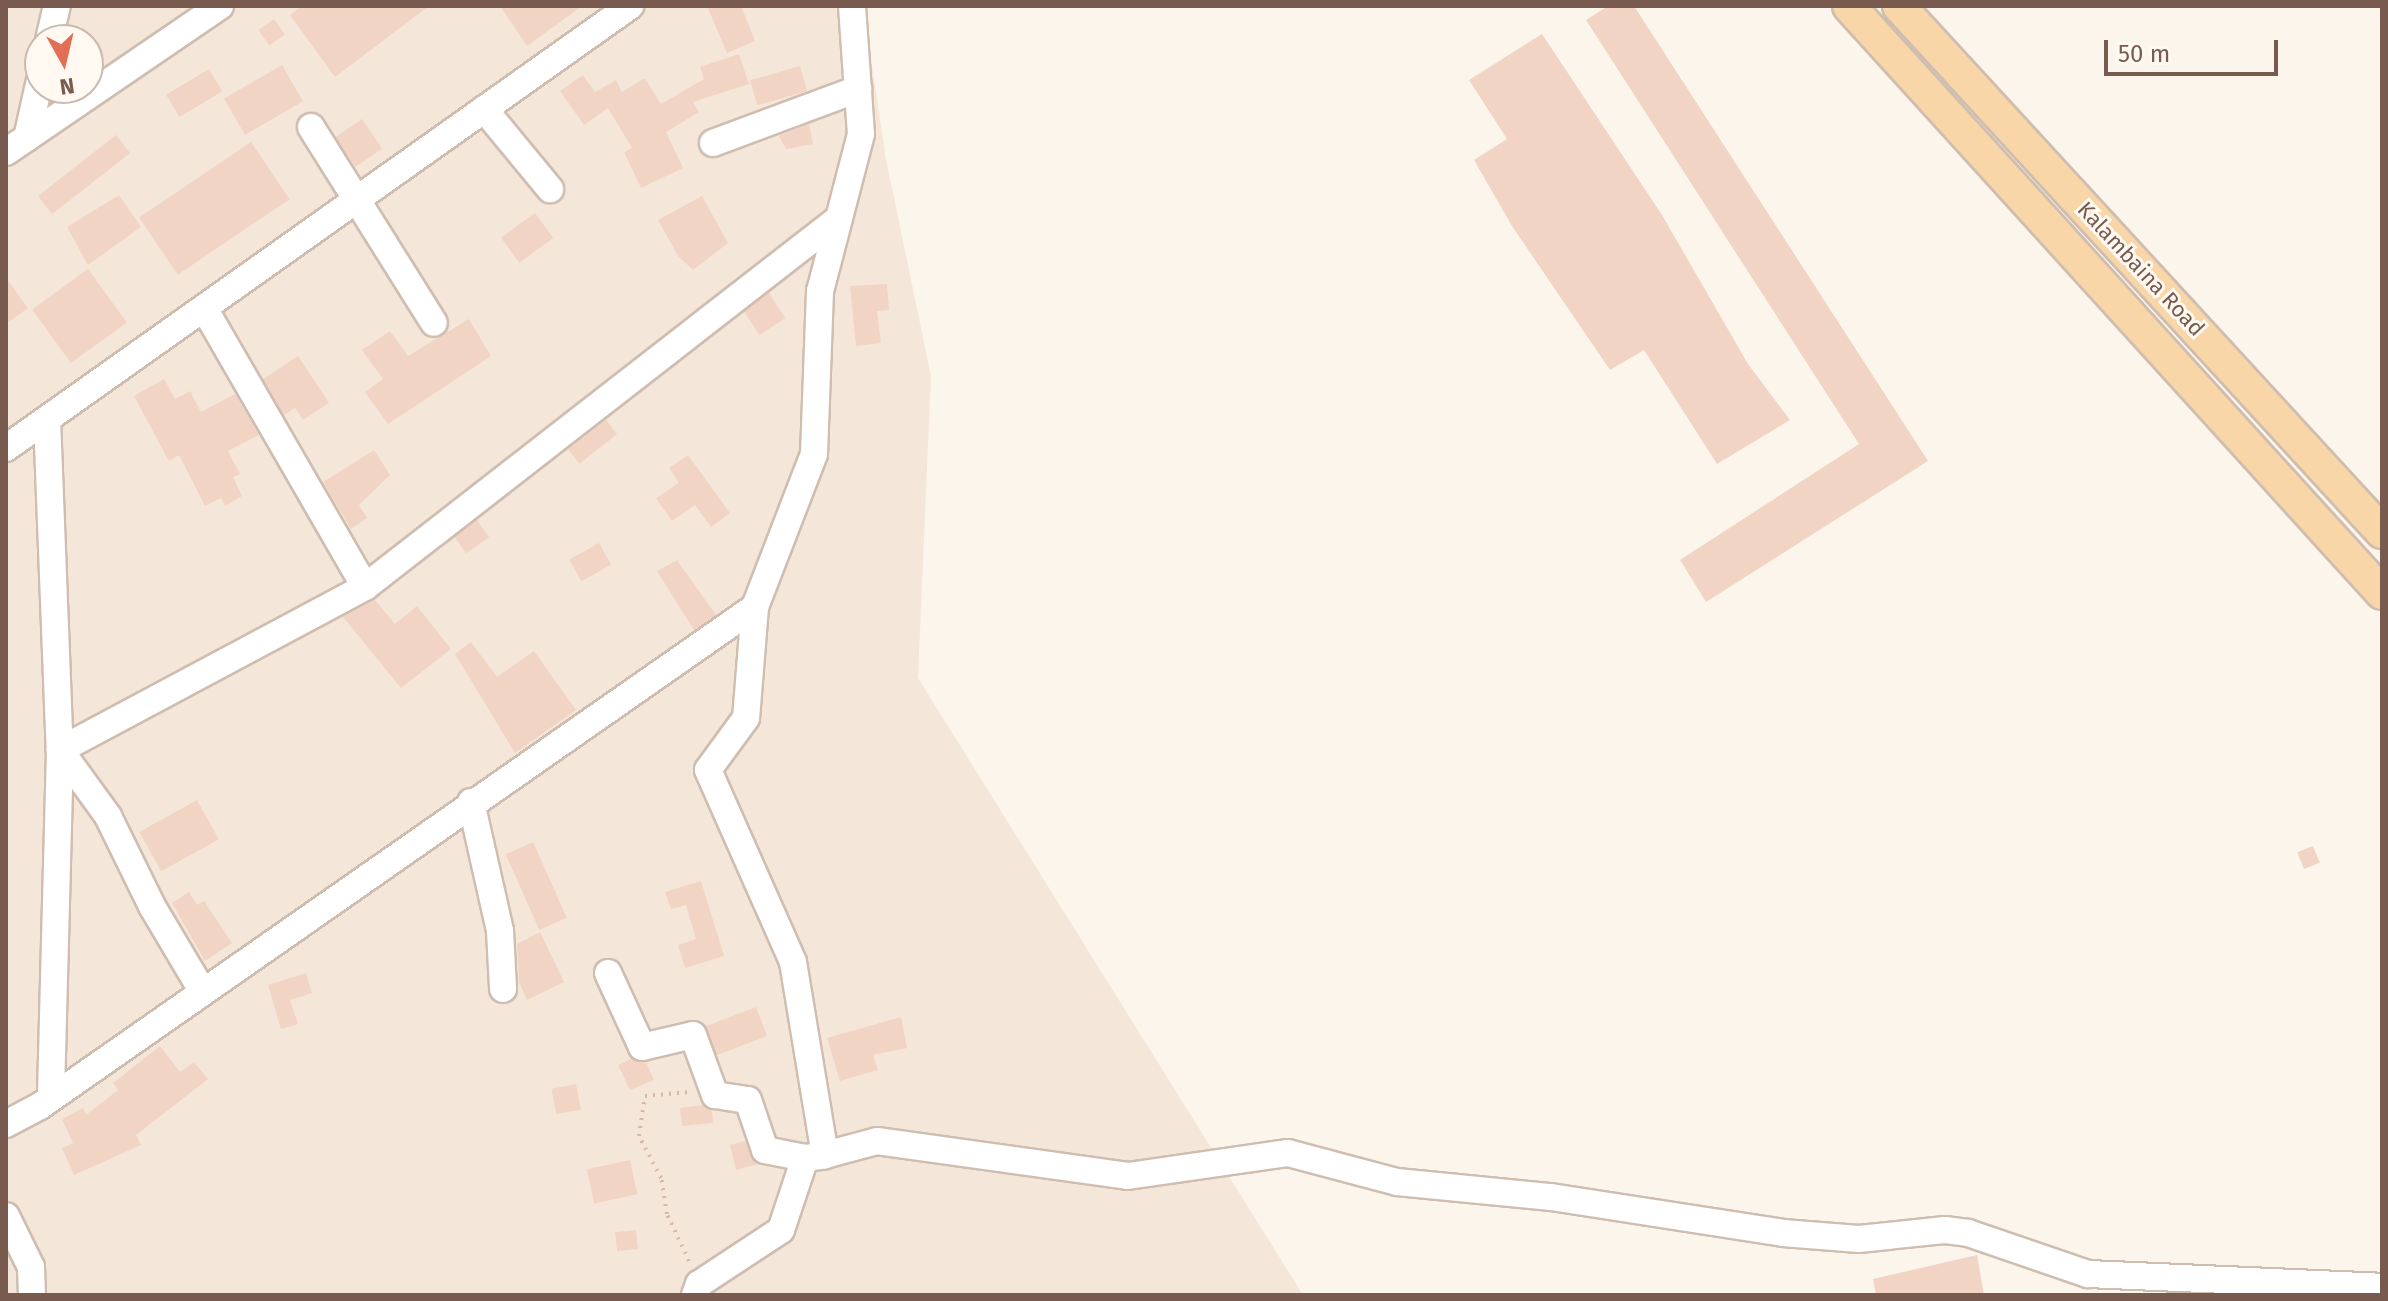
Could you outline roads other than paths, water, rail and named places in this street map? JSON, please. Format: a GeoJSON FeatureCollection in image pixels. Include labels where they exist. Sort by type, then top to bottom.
{"type":"FeatureCollection","features":[{"type":"Feature","properties":{"kind":"main road"},"geometry":{"type":"LineString","coordinates":[[1849,6],[2382,593]]}},
{"type":"Feature","properties":{"kind":"main road","name":"Kalambaina Road"},"geometry":{"type":"LineString","coordinates":[[1899,6],[2382,532]]}},
{"type":"Feature","properties":{"kind":"street"},"geometry":{"type":"LineString","coordinates":[[16,145],[220,6]]}},
{"type":"Feature","properties":{"kind":"street"},"geometry":{"type":"LineString","coordinates":[[6,448],[630,6]]}},
{"type":"Feature","properties":{"kind":"street"},"geometry":{"type":"LineString","coordinates":[[700,1288],[781,1230],[815,1157],[793,962],[708,770],[746,718],[755,607],[814,454],[820,291],[861,134],[852,6]]}},
{"type":"Feature","properties":{"kind":"street"},"geometry":{"type":"LineString","coordinates":[[713,143],[858,89]]}},
{"type":"Feature","properties":{"kind":"street"},"geometry":{"type":"LineString","coordinates":[[16,145],[31,104]]}},
{"type":"Feature","properties":{"kind":"street"},"geometry":{"type":"LineString","coordinates":[[484,109],[550,189]]}},
{"type":"Feature","properties":{"kind":"street"},"geometry":{"type":"LineString","coordinates":[[311,127],[359,198],[434,323]]}},
{"type":"Feature","properties":{"kind":"street"},"geometry":{"type":"LineString","coordinates":[[60,750],[365,587],[838,219]]}},
{"type":"Feature","properties":{"kind":"street"},"geometry":{"type":"LineString","coordinates":[[204,308],[365,587]]}},
{"type":"Feature","properties":{"kind":"street"},"geometry":{"type":"LineString","coordinates":[[47,419],[60,750],[51,1098]]}},
{"type":"Feature","properties":{"kind":"street"},"geometry":{"type":"LineString","coordinates":[[6,1124],[51,1098],[471,802],[755,607]]}},
{"type":"Feature","properties":{"kind":"street"},"geometry":{"type":"LineString","coordinates":[[60,750],[108,816],[152,906],[203,992]]}},
{"type":"Feature","properties":{"kind":"street"},"geometry":{"type":"LineString","coordinates":[[471,802],[500,931],[503,989]]}},
{"type":"Feature","properties":{"kind":"street"},"geometry":{"type":"LineString","coordinates":[[608,973],[642,1047],[693,1035],[715,1095],[748,1100],[765,1150],[815,1157],[877,1141],[1128,1176],[1288,1153],[1397,1182],[1551,1197],[1743,1228],[1859,1239],[1945,1230],[1968,1233],[2088,1274],[2376,1288]]}},
{"type":"Feature","properties":{"kind":"street"},"geometry":{"type":"LineString","coordinates":[[6,1216],[31,1267],[32,1295]]}}]}
